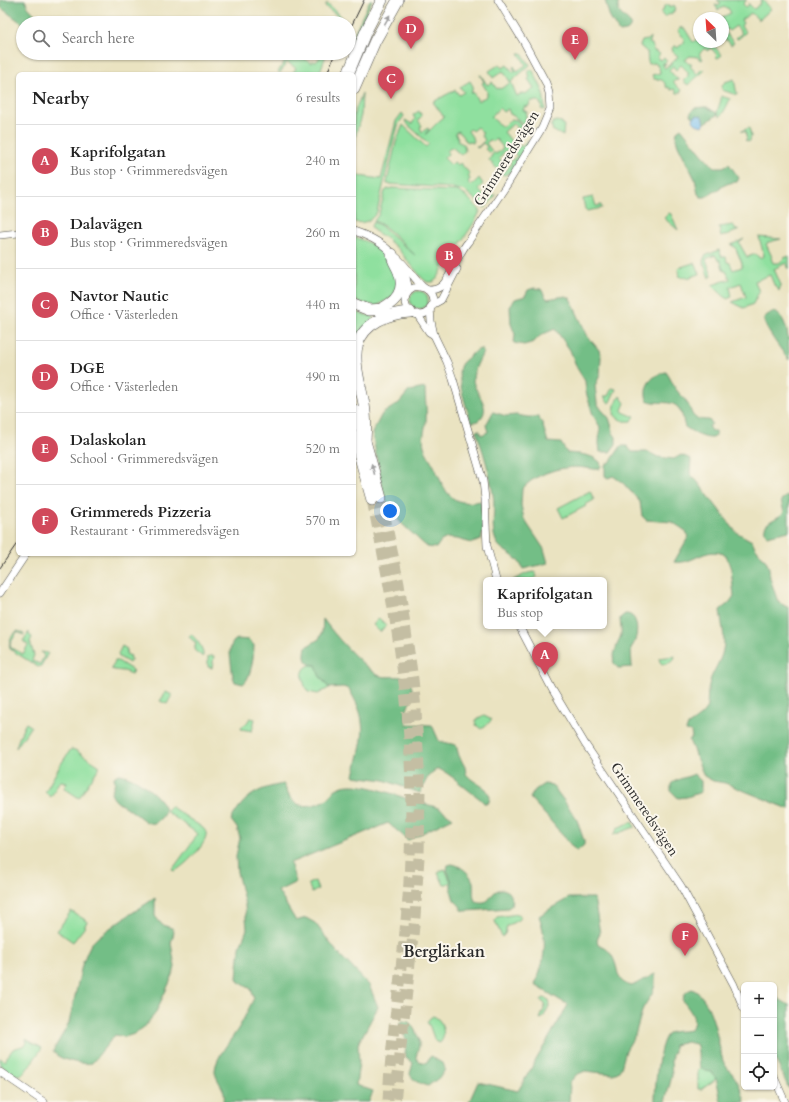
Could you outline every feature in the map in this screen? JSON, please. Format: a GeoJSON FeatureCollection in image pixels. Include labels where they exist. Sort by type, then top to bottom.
{"type":"FeatureCollection","features":[{"type":"Feature","properties":{"kind":"highway"},"geometry":{"type":"LineString","coordinates":[[356,55],[382,0]]}},
{"type":"Feature","properties":{"kind":"highway"},"geometry":{"type":"LineString","coordinates":[[356,84],[375,41],[398,0]]}},
{"type":"Feature","properties":{"kind":"highway"},"geometry":{"type":"LineString","coordinates":[[349,72],[354,60]]}},
{"type":"Feature","properties":{"kind":"highway"},"geometry":{"type":"LineString","coordinates":[[379,310],[394,302],[400,292],[401,278],[392,259],[392,254]]}},
{"type":"Feature","properties":{"kind":"highway"},"geometry":{"type":"LineString","coordinates":[[356,305],[367,310],[392,308],[400,303],[407,294]]}},
{"type":"Feature","properties":{"kind":"highway"},"geometry":{"type":"LineString","coordinates":[[365,441],[366,422],[357,366],[357,346],[365,331],[379,320],[394,314],[414,313]]}},
{"type":"Feature","properties":{"kind":"highway"},"geometry":{"type":"LineString","coordinates":[[356,416],[365,441],[376,499],[356,442]]}},
{"type":"Feature","properties":{"kind":"street","name":"Grimmeredsvägen"},"geometry":{"type":"LineString","coordinates":[[407,294],[415,287],[435,289],[443,284],[462,249],[508,183],[542,128],[550,109],[549,93],[546,83],[525,44],[498,0]]}},
{"type":"Feature","properties":{"kind":"street"},"geometry":{"type":"LineString","coordinates":[[356,232],[379,242],[392,254],[406,277],[406,306],[434,335]]}},
{"type":"Feature","properties":{"kind":"street"},"geometry":{"type":"LineString","coordinates":[[0,235],[16,233]]}},
{"type":"Feature","properties":{"kind":"street","name":"Grimmeredsvägen"},"geometry":{"type":"LineString","coordinates":[[414,313],[425,313],[431,306],[441,300],[467,249],[468,242]]}},
{"type":"Feature","properties":{"kind":"street"},"geometry":{"type":"LineString","coordinates":[[392,254],[397,256],[412,276],[432,295],[430,320],[434,335],[447,362],[453,379],[483,482],[486,499],[487,546],[495,577]]}},
{"type":"Feature","properties":{"kind":"street"},"geometry":{"type":"LineString","coordinates":[[0,593],[25,556]]}},
{"type":"Feature","properties":{"kind":"street","name":"Grimmeredsvägen"},"geometry":{"type":"LineString","coordinates":[[521,629],[555,694],[585,744],[680,886],[734,985],[741,1002]]}},
{"type":"Feature","properties":{"kind":"street"},"geometry":{"type":"LineString","coordinates":[[0,1072],[44,1102]]}},
{"type":"Feature","properties":{"kind":"street"},"geometry":{"type":"LineString","coordinates":[[777,1084],[785,1102]]}},
{"type":"Feature","properties":{"kind":"green space"},"geometry":{"type":"Polygon","coordinates":[[[0,0],[25,0],[28,7],[36,16],[16,16],[16,19],[0,7],[0,0]]]}},
{"type":"Feature","properties":{"kind":"green space"},"geometry":{"type":"Polygon","coordinates":[[[370,0],[372,0],[356,34],[356,29],[370,0]]]}},
{"type":"Feature","properties":{"kind":"green space"},"geometry":{"type":"Polygon","coordinates":[[[605,0],[619,0],[619,11],[631,24],[628,30],[619,32],[610,18],[605,0]]]}},
{"type":"Feature","properties":{"kind":"green space"},"geometry":{"type":"Polygon","coordinates":[[[717,0],[747,0],[743,4],[746,7],[749,5],[748,3],[754,9],[761,3],[760,0],[763,0],[771,9],[759,20],[751,13],[741,20],[743,23],[741,26],[746,32],[738,39],[736,38],[742,33],[736,26],[729,31],[729,14],[731,13],[728,8],[724,7],[718,10],[715,5],[719,6],[721,3],[717,0]]]}},
{"type":"Feature","properties":{"kind":"green space"},"geometry":{"type":"Polygon","coordinates":[[[327,3],[341,16],[336,16],[337,15],[325,6],[327,3]]]}},
{"type":"Feature","properties":{"kind":"green space"},"geometry":{"type":"Polygon","coordinates":[[[666,5],[670,5],[671,7],[674,5],[676,9],[674,12],[664,17],[661,13],[666,5]]]}},
{"type":"Feature","properties":{"kind":"green space"},"geometry":{"type":"Polygon","coordinates":[[[681,27],[685,29],[693,42],[693,48],[705,48],[699,54],[703,59],[702,60],[697,57],[690,56],[685,60],[692,65],[690,66],[697,74],[702,69],[704,71],[688,85],[683,81],[688,76],[688,72],[681,65],[676,70],[673,66],[669,70],[677,79],[679,79],[673,82],[682,91],[677,93],[675,89],[671,90],[669,87],[667,88],[662,80],[654,79],[652,75],[660,73],[659,69],[655,63],[649,64],[647,52],[640,46],[642,41],[647,40],[650,37],[649,43],[652,44],[653,50],[660,54],[658,59],[661,60],[664,57],[667,61],[662,64],[666,64],[663,66],[665,68],[678,56],[673,52],[672,48],[675,45],[677,48],[684,43],[684,39],[678,30],[681,27]]]}},
{"type":"Feature","properties":{"kind":"green space"},"geometry":{"type":"Polygon","coordinates":[[[729,37],[734,43],[731,45],[729,42],[729,37]]]}},
{"type":"Feature","properties":{"kind":"green space"},"geometry":{"type":"Polygon","coordinates":[[[711,48],[716,48],[722,55],[718,58],[716,57],[717,55],[711,48]]]}},
{"type":"Feature","properties":{"kind":"green space"},"geometry":{"type":"Polygon","coordinates":[[[519,53],[522,53],[530,65],[511,82],[516,94],[517,96],[523,93],[525,94],[534,88],[528,79],[530,77],[528,72],[532,69],[543,91],[545,110],[541,109],[542,105],[538,101],[531,101],[528,107],[525,106],[523,110],[527,112],[525,121],[529,124],[526,129],[519,120],[510,114],[508,109],[503,112],[499,108],[491,117],[501,126],[504,126],[511,119],[517,120],[522,127],[518,129],[514,123],[504,132],[517,148],[520,145],[522,147],[528,140],[529,141],[511,172],[505,175],[501,174],[503,171],[505,172],[511,164],[510,162],[517,156],[510,148],[507,151],[506,150],[499,158],[501,160],[499,171],[489,160],[494,152],[496,154],[503,148],[502,146],[496,139],[492,142],[490,140],[486,143],[492,151],[490,153],[485,149],[487,147],[483,143],[478,148],[476,147],[478,147],[485,140],[481,135],[483,133],[477,127],[472,131],[470,129],[468,131],[474,140],[473,143],[466,141],[458,131],[455,133],[458,138],[457,141],[465,145],[465,151],[461,155],[452,147],[447,151],[448,154],[444,158],[451,165],[454,162],[458,165],[460,163],[470,174],[468,176],[470,179],[468,182],[471,186],[479,178],[483,184],[478,189],[484,196],[489,192],[491,195],[496,195],[485,208],[465,191],[452,188],[387,184],[396,142],[403,125],[426,147],[429,144],[406,123],[405,120],[412,124],[415,119],[413,115],[419,111],[422,116],[418,120],[422,126],[420,127],[422,132],[428,128],[429,130],[426,134],[444,117],[433,102],[455,90],[459,95],[464,92],[460,87],[470,81],[473,86],[471,94],[473,92],[478,101],[487,96],[487,91],[482,83],[484,82],[480,75],[487,85],[492,82],[497,89],[500,89],[510,83],[509,80],[503,71],[493,78],[489,71],[500,64],[503,68],[507,65],[513,72],[515,71],[514,66],[517,71],[526,65],[519,53]]]}},
{"type":"Feature","properties":{"kind":"green space"},"geometry":{"type":"Polygon","coordinates":[[[286,60],[306,60],[310,63],[314,61],[316,62],[318,60],[324,60],[320,72],[293,72],[296,68],[287,62],[281,72],[278,72],[286,60]]]}},
{"type":"Feature","properties":{"kind":"green space"},"geometry":{"type":"Polygon","coordinates":[[[734,79],[737,95],[722,90],[722,85],[725,82],[734,79]]]}},
{"type":"Feature","properties":{"kind":"green space"},"geometry":{"type":"Polygon","coordinates":[[[362,93],[361,115],[356,134],[356,109],[362,93]]]}},
{"type":"Feature","properties":{"kind":"green space"},"geometry":{"type":"Polygon","coordinates":[[[721,96],[730,99],[720,117],[717,112],[721,96]]]}},
{"type":"Feature","properties":{"kind":"green space"},"geometry":{"type":"Polygon","coordinates":[[[707,107],[718,114],[704,124],[704,120],[696,115],[694,117],[691,116],[690,114],[694,108],[707,107]]]}},
{"type":"Feature","properties":{"kind":"green space"},"geometry":{"type":"Polygon","coordinates":[[[402,113],[404,116],[399,123],[394,140],[377,212],[367,221],[361,223],[356,222],[356,174],[359,176],[381,179],[396,121],[402,113]]]}},
{"type":"Feature","properties":{"kind":"green space"},"geometry":{"type":"Polygon","coordinates":[[[555,121],[562,122],[562,124],[564,124],[563,136],[552,130],[553,128],[551,127],[555,121]]]}},
{"type":"Feature","properties":{"kind":"green space"},"geometry":{"type":"Polygon","coordinates":[[[681,128],[714,167],[723,167],[729,164],[739,178],[737,182],[732,182],[705,197],[701,197],[698,194],[695,179],[676,139],[677,131],[681,128]]]}},
{"type":"Feature","properties":{"kind":"green space"},"geometry":{"type":"Polygon","coordinates":[[[749,128],[751,136],[749,142],[745,140],[747,139],[745,131],[741,131],[749,128]]]}},
{"type":"Feature","properties":{"kind":"green space"},"geometry":{"type":"Polygon","coordinates":[[[392,188],[457,191],[466,196],[480,210],[469,231],[448,258],[439,275],[433,282],[427,282],[422,278],[398,249],[387,239],[373,230],[371,226],[373,222],[380,225],[415,255],[390,231],[374,221],[379,214],[385,191],[392,188]]]}},
{"type":"Feature","properties":{"kind":"green space"},"geometry":{"type":"Polygon","coordinates":[[[593,197],[596,206],[601,205],[602,208],[587,211],[585,209],[583,199],[593,197]]]}},
{"type":"Feature","properties":{"kind":"green space"},"geometry":{"type":"Polygon","coordinates":[[[669,213],[671,214],[678,230],[664,218],[669,213]]]}},
{"type":"Feature","properties":{"kind":"green space"},"geometry":{"type":"Polygon","coordinates":[[[733,225],[736,228],[734,228],[735,230],[740,230],[721,237],[719,227],[733,225]]]}},
{"type":"Feature","properties":{"kind":"green space"},"geometry":{"type":"Polygon","coordinates":[[[759,237],[781,239],[766,244],[773,263],[779,263],[784,258],[789,256],[789,269],[786,263],[774,269],[781,285],[779,291],[776,286],[775,287],[770,275],[755,281],[759,292],[753,304],[744,308],[732,302],[746,297],[741,283],[730,287],[732,297],[727,299],[712,285],[730,279],[726,271],[724,271],[720,260],[718,260],[715,255],[706,259],[712,276],[709,278],[703,261],[705,256],[719,250],[722,257],[726,257],[727,262],[730,263],[733,270],[742,267],[742,263],[735,247],[731,245],[744,239],[739,243],[747,257],[756,254],[759,258],[764,256],[759,237]]]}},
{"type":"Feature","properties":{"kind":"green space"},"geometry":{"type":"Polygon","coordinates":[[[356,238],[370,243],[380,249],[388,257],[399,282],[393,297],[376,306],[358,302],[356,300],[356,238]]]}},
{"type":"Feature","properties":{"kind":"green space"},"geometry":{"type":"Polygon","coordinates":[[[693,263],[696,264],[700,274],[687,278],[680,277],[678,268],[693,263]]]}},
{"type":"Feature","properties":{"kind":"green space"},"geometry":{"type":"Polygon","coordinates":[[[534,288],[541,289],[547,299],[566,296],[570,298],[588,337],[599,350],[601,356],[600,375],[595,386],[597,403],[609,418],[613,433],[616,437],[616,444],[610,452],[600,452],[600,427],[593,415],[586,392],[585,381],[577,368],[570,350],[555,329],[541,335],[534,342],[524,345],[514,343],[515,334],[511,324],[510,307],[515,299],[525,296],[528,290],[534,288]]]}},
{"type":"Feature","properties":{"kind":"green space"},"geometry":{"type":"Polygon","coordinates":[[[419,291],[425,294],[428,300],[425,306],[419,309],[413,306],[410,300],[413,294],[419,291]]]}},
{"type":"Feature","properties":{"kind":"green space"},"geometry":{"type":"Polygon","coordinates":[[[356,311],[361,314],[372,316],[373,318],[356,346],[356,311]]]}},
{"type":"Feature","properties":{"kind":"green space"},"geometry":{"type":"Polygon","coordinates":[[[775,312],[780,315],[786,326],[789,360],[774,340],[764,320],[768,314],[775,312]]]}},
{"type":"Feature","properties":{"kind":"green space"},"geometry":{"type":"Polygon","coordinates":[[[481,349],[483,352],[475,369],[473,379],[484,409],[483,414],[478,421],[471,422],[463,394],[459,372],[463,362],[475,351],[481,349]]]}},
{"type":"Feature","properties":{"kind":"green space"},"geometry":{"type":"Polygon","coordinates":[[[666,372],[675,388],[686,401],[694,416],[699,419],[709,420],[712,424],[709,426],[711,431],[716,431],[713,438],[702,436],[685,427],[678,407],[670,403],[652,402],[647,400],[646,390],[649,382],[652,378],[666,372]]]}},
{"type":"Feature","properties":{"kind":"green space"},"geometry":{"type":"Polygon","coordinates":[[[425,388],[426,422],[423,443],[425,449],[434,465],[442,485],[450,496],[462,502],[481,501],[483,531],[481,540],[472,543],[447,538],[441,541],[436,548],[427,547],[401,523],[387,506],[372,433],[382,414],[399,403],[409,391],[425,388]]]}},
{"type":"Feature","properties":{"kind":"green space"},"geometry":{"type":"Polygon","coordinates":[[[612,388],[616,389],[610,402],[608,403],[604,396],[608,396],[612,388]]]}},
{"type":"Feature","properties":{"kind":"green space"},"geometry":{"type":"Polygon","coordinates":[[[620,396],[625,403],[622,410],[623,412],[635,417],[631,421],[621,420],[614,414],[615,405],[620,396]]]}},
{"type":"Feature","properties":{"kind":"green space"},"geometry":{"type":"Polygon","coordinates":[[[493,412],[506,416],[516,415],[538,417],[542,423],[548,442],[561,443],[567,453],[589,456],[600,462],[601,466],[599,469],[573,467],[552,471],[532,480],[522,489],[521,505],[524,519],[544,549],[548,563],[523,569],[513,556],[498,545],[494,536],[494,500],[492,486],[476,431],[479,430],[481,435],[488,432],[486,425],[493,412]]]}},
{"type":"Feature","properties":{"kind":"green space"},"geometry":{"type":"Polygon","coordinates":[[[621,446],[627,446],[632,452],[648,452],[658,457],[674,459],[681,455],[691,459],[690,474],[736,532],[752,541],[769,568],[770,578],[778,602],[789,608],[789,809],[725,783],[713,781],[704,776],[689,740],[692,738],[691,732],[686,731],[688,725],[702,714],[707,706],[710,681],[722,654],[724,640],[720,610],[729,603],[734,596],[731,569],[726,555],[712,552],[688,561],[674,562],[689,536],[683,529],[672,522],[646,520],[642,516],[640,502],[623,483],[613,476],[608,478],[605,476],[605,465],[611,461],[621,446]]]}},
{"type":"Feature","properties":{"kind":"green space"},"geometry":{"type":"Polygon","coordinates":[[[590,491],[594,500],[563,518],[558,508],[590,491]]]}},
{"type":"Feature","properties":{"kind":"green space"},"geometry":{"type":"Polygon","coordinates":[[[789,496],[789,531],[767,536],[765,527],[784,512],[781,501],[789,496]]]}},
{"type":"Feature","properties":{"kind":"green space"},"geometry":{"type":"Polygon","coordinates":[[[535,572],[537,577],[519,577],[535,572]]]}},
{"type":"Feature","properties":{"kind":"green space"},"geometry":{"type":"Polygon","coordinates":[[[625,614],[630,615],[636,622],[637,633],[634,644],[631,648],[632,667],[618,668],[613,661],[621,635],[620,618],[625,614]]]}},
{"type":"Feature","properties":{"kind":"green space"},"geometry":{"type":"Polygon","coordinates":[[[379,618],[386,625],[380,632],[373,625],[379,618]]]}},
{"type":"Feature","properties":{"kind":"green space"},"geometry":{"type":"Polygon","coordinates":[[[323,619],[348,648],[376,674],[384,677],[398,677],[407,679],[412,688],[412,693],[406,714],[407,724],[432,725],[439,741],[456,745],[459,756],[465,767],[466,774],[486,789],[490,796],[489,802],[486,804],[484,803],[447,773],[439,769],[435,770],[429,775],[420,793],[384,780],[354,776],[363,728],[357,705],[349,689],[343,687],[329,688],[319,675],[316,665],[309,664],[305,657],[306,647],[319,639],[322,633],[323,619]]]}},
{"type":"Feature","properties":{"kind":"green space"},"geometry":{"type":"Polygon","coordinates":[[[18,631],[24,635],[17,632],[10,644],[11,648],[23,654],[28,645],[23,641],[29,632],[29,635],[32,637],[30,642],[34,655],[32,661],[40,664],[44,656],[41,652],[48,653],[41,666],[38,667],[10,649],[9,644],[11,638],[14,634],[18,631]]]}},
{"type":"Feature","properties":{"kind":"green space"},"geometry":{"type":"Polygon","coordinates":[[[191,634],[201,647],[203,657],[194,650],[196,643],[189,637],[191,634]]]}},
{"type":"Feature","properties":{"kind":"green space"},"geometry":{"type":"Polygon","coordinates":[[[237,639],[249,640],[254,645],[253,660],[250,672],[243,684],[235,682],[230,656],[231,646],[237,639]]]}},
{"type":"Feature","properties":{"kind":"green space"},"geometry":{"type":"Polygon","coordinates":[[[122,646],[127,649],[126,654],[131,656],[130,658],[132,659],[129,663],[119,657],[118,654],[122,646]]]}},
{"type":"Feature","properties":{"kind":"green space"},"geometry":{"type":"Polygon","coordinates":[[[209,656],[214,656],[212,668],[208,667],[209,656]]]}},
{"type":"Feature","properties":{"kind":"green space"},"geometry":{"type":"Polygon","coordinates":[[[675,656],[672,661],[668,663],[662,664],[660,662],[659,658],[675,656]]]}},
{"type":"Feature","properties":{"kind":"green space"},"geometry":{"type":"Polygon","coordinates":[[[115,661],[118,661],[132,670],[133,673],[131,674],[111,669],[115,661]]]}},
{"type":"Feature","properties":{"kind":"green space"},"geometry":{"type":"Polygon","coordinates":[[[310,665],[316,665],[319,675],[329,688],[318,694],[308,692],[303,681],[304,670],[310,665]]]}},
{"type":"Feature","properties":{"kind":"green space"},"geometry":{"type":"Polygon","coordinates":[[[166,692],[172,695],[167,704],[160,701],[166,692]]]}},
{"type":"Feature","properties":{"kind":"green space"},"geometry":{"type":"Polygon","coordinates":[[[484,716],[492,720],[481,729],[476,725],[476,720],[484,716]]]}},
{"type":"Feature","properties":{"kind":"green space"},"geometry":{"type":"Polygon","coordinates":[[[250,718],[255,719],[252,731],[241,729],[242,726],[246,724],[250,718]]]}},
{"type":"Feature","properties":{"kind":"green space"},"geometry":{"type":"Polygon","coordinates":[[[26,723],[31,726],[16,748],[20,735],[26,723]]]}},
{"type":"Feature","properties":{"kind":"green space"},"geometry":{"type":"Polygon","coordinates":[[[71,749],[100,766],[79,798],[64,788],[67,783],[62,781],[59,782],[51,797],[45,792],[71,749]]]}},
{"type":"Feature","properties":{"kind":"green space"},"geometry":{"type":"Polygon","coordinates":[[[118,774],[130,777],[157,796],[165,810],[161,818],[154,823],[147,822],[115,800],[111,793],[115,782],[114,777],[118,774]]]}},
{"type":"Feature","properties":{"kind":"green space"},"geometry":{"type":"Polygon","coordinates":[[[694,774],[701,781],[701,792],[687,797],[678,798],[671,791],[671,784],[676,780],[694,774]]]}},
{"type":"Feature","properties":{"kind":"green space"},"geometry":{"type":"Polygon","coordinates":[[[284,784],[292,799],[297,804],[303,806],[318,804],[329,797],[336,789],[351,785],[370,787],[435,807],[453,818],[408,840],[388,823],[290,863],[296,882],[278,891],[296,921],[306,918],[315,923],[337,952],[369,985],[378,1007],[358,1044],[359,1063],[356,1085],[373,1091],[369,1102],[223,1102],[224,1094],[217,1078],[215,1070],[216,1065],[224,1049],[238,1029],[254,998],[251,989],[239,982],[237,978],[240,947],[247,929],[245,905],[237,872],[236,856],[240,838],[237,828],[231,820],[241,805],[253,794],[267,788],[284,784]]]}},
{"type":"Feature","properties":{"kind":"green space"},"geometry":{"type":"Polygon","coordinates":[[[544,784],[552,785],[577,820],[584,845],[577,851],[530,798],[535,790],[544,784]]]}},
{"type":"Feature","properties":{"kind":"green space"},"geometry":{"type":"Polygon","coordinates":[[[170,806],[203,828],[206,834],[205,840],[198,850],[184,865],[175,871],[172,870],[198,834],[167,812],[167,809],[170,806]]]}},
{"type":"Feature","properties":{"kind":"green space"},"geometry":{"type":"Polygon","coordinates":[[[632,822],[635,827],[613,835],[617,828],[632,822]]]}},
{"type":"Feature","properties":{"kind":"green space"},"geometry":{"type":"Polygon","coordinates":[[[452,864],[464,870],[472,879],[475,901],[487,901],[495,892],[502,889],[510,894],[512,905],[508,908],[467,911],[462,910],[454,900],[451,890],[451,880],[447,870],[448,865],[452,864]]]}},
{"type":"Feature","properties":{"kind":"green space"},"geometry":{"type":"Polygon","coordinates":[[[445,869],[451,882],[444,885],[438,872],[445,869]]]}},
{"type":"Feature","properties":{"kind":"green space"},"geometry":{"type":"Polygon","coordinates":[[[315,881],[318,889],[312,893],[308,884],[315,881]]]}},
{"type":"Feature","properties":{"kind":"green space"},"geometry":{"type":"Polygon","coordinates":[[[155,898],[155,916],[162,925],[172,928],[174,932],[171,943],[175,967],[173,975],[155,1014],[144,1027],[134,1034],[125,1037],[115,1035],[92,1063],[77,1062],[65,1059],[55,1054],[53,1051],[69,1023],[82,965],[91,944],[117,923],[155,898]]]}},
{"type":"Feature","properties":{"kind":"green space"},"geometry":{"type":"Polygon","coordinates":[[[569,898],[594,898],[600,933],[597,940],[598,944],[611,954],[622,981],[632,986],[655,974],[655,985],[652,994],[643,1008],[635,1035],[626,1050],[621,1068],[618,1072],[613,1074],[585,1071],[576,1075],[570,1082],[569,1102],[469,1102],[478,1082],[518,1091],[568,1005],[535,985],[541,967],[544,950],[544,934],[539,916],[569,898]]]}},
{"type":"Feature","properties":{"kind":"green space"},"geometry":{"type":"Polygon","coordinates":[[[71,911],[87,921],[84,928],[73,942],[57,931],[71,911]]]}},
{"type":"Feature","properties":{"kind":"green space"},"geometry":{"type":"Polygon","coordinates":[[[520,915],[520,918],[507,926],[505,934],[502,937],[495,921],[497,917],[520,915]]]}},
{"type":"Feature","properties":{"kind":"green space"},"geometry":{"type":"Polygon","coordinates":[[[692,989],[705,1001],[713,1021],[723,1061],[737,1082],[745,1102],[721,1102],[717,1081],[712,1072],[701,1068],[698,1062],[698,1049],[696,1044],[687,1042],[674,1045],[671,1061],[672,1076],[665,1102],[655,1102],[659,1056],[665,1039],[670,1033],[690,1030],[693,1026],[694,1019],[683,1001],[685,994],[692,989]]]}},
{"type":"Feature","properties":{"kind":"green space"},"geometry":{"type":"Polygon","coordinates":[[[544,998],[549,1000],[550,1004],[543,1018],[540,1019],[546,1004],[541,1001],[544,998]]]}},
{"type":"Feature","properties":{"kind":"green space"},"geometry":{"type":"Polygon","coordinates":[[[777,998],[789,1005],[789,1089],[777,1063],[777,998]]]}},
{"type":"Feature","properties":{"kind":"green space"},"geometry":{"type":"Polygon","coordinates":[[[433,1016],[439,1020],[443,1028],[443,1036],[440,1043],[435,1041],[427,1022],[433,1016]]]}},
{"type":"Feature","properties":{"kind":"green space"},"geometry":{"type":"Polygon","coordinates":[[[400,1022],[409,1022],[418,1036],[419,1047],[416,1057],[418,1061],[426,1063],[432,1056],[445,1067],[443,1073],[428,1086],[417,1082],[410,1074],[413,1063],[405,1056],[406,1041],[400,1027],[400,1022]]]}},
{"type":"Feature","properties":{"kind":"green space"},"geometry":{"type":"Polygon","coordinates":[[[26,1039],[42,1048],[25,1072],[16,1075],[0,1065],[0,1058],[4,1061],[13,1049],[27,1043],[26,1039]]]}},
{"type":"Feature","properties":{"kind":"green space"},"geometry":{"type":"Polygon","coordinates":[[[700,1068],[712,1072],[716,1079],[702,1089],[698,1089],[698,1071],[700,1068]]]}},
{"type":"Feature","properties":{"kind":"water"},"geometry":{"type":"Polygon","coordinates":[[[697,115],[702,116],[703,126],[694,122],[693,118],[697,115]]]}},
{"type":"Feature","properties":{"kind":"tunnel"},"geometry":{"type":"LineString","coordinates":[[381,498],[399,584],[413,679],[420,789],[419,857],[415,917],[395,1102]]}},
{"type":"Feature","properties":{"kind":"tunnel"},"geometry":{"type":"LineString","coordinates":[[372,500],[399,644],[407,715],[410,762],[411,834],[409,881],[392,1047],[388,1102]]}},
{"type":"Feature","properties":{"kind":"tram line"},"geometry":{"type":"LineString","coordinates":[[356,17],[364,0]]}},
{"type":"Feature","properties":{"kind":"tram line"},"geometry":{"type":"LineString","coordinates":[[328,72],[332,60]]}},
{"type":"Feature","properties":{"kind":"tram line"},"geometry":{"type":"LineString","coordinates":[[0,568],[16,545]]}},
{"type":"Feature","properties":{"kind":"place","name":"DGE"},"geometry":{"type":"Point","coordinates":[411,49]}},
{"type":"Feature","properties":{"kind":"place","name":"Dalaskolan"},"geometry":{"type":"Point","coordinates":[575,60]}},
{"type":"Feature","properties":{"kind":"place","name":"Navtor Nautic"},"geometry":{"type":"Point","coordinates":[391,99]}},
{"type":"Feature","properties":{"kind":"place","name":"Dalavägen"},"geometry":{"type":"Point","coordinates":[449,276]}},
{"type":"Feature","properties":{"kind":"place","name":"Kaprifolgatan"},"geometry":{"type":"Point","coordinates":[545,675]}},
{"type":"Feature","properties":{"kind":"place","name":"Grimmereds Pizzeria"},"geometry":{"type":"Point","coordinates":[685,956]}},
{"type":"Feature","properties":{"kind":"district","name":"Berglärkan"},"geometry":{"type":"Point","coordinates":[444,951]}}]}
